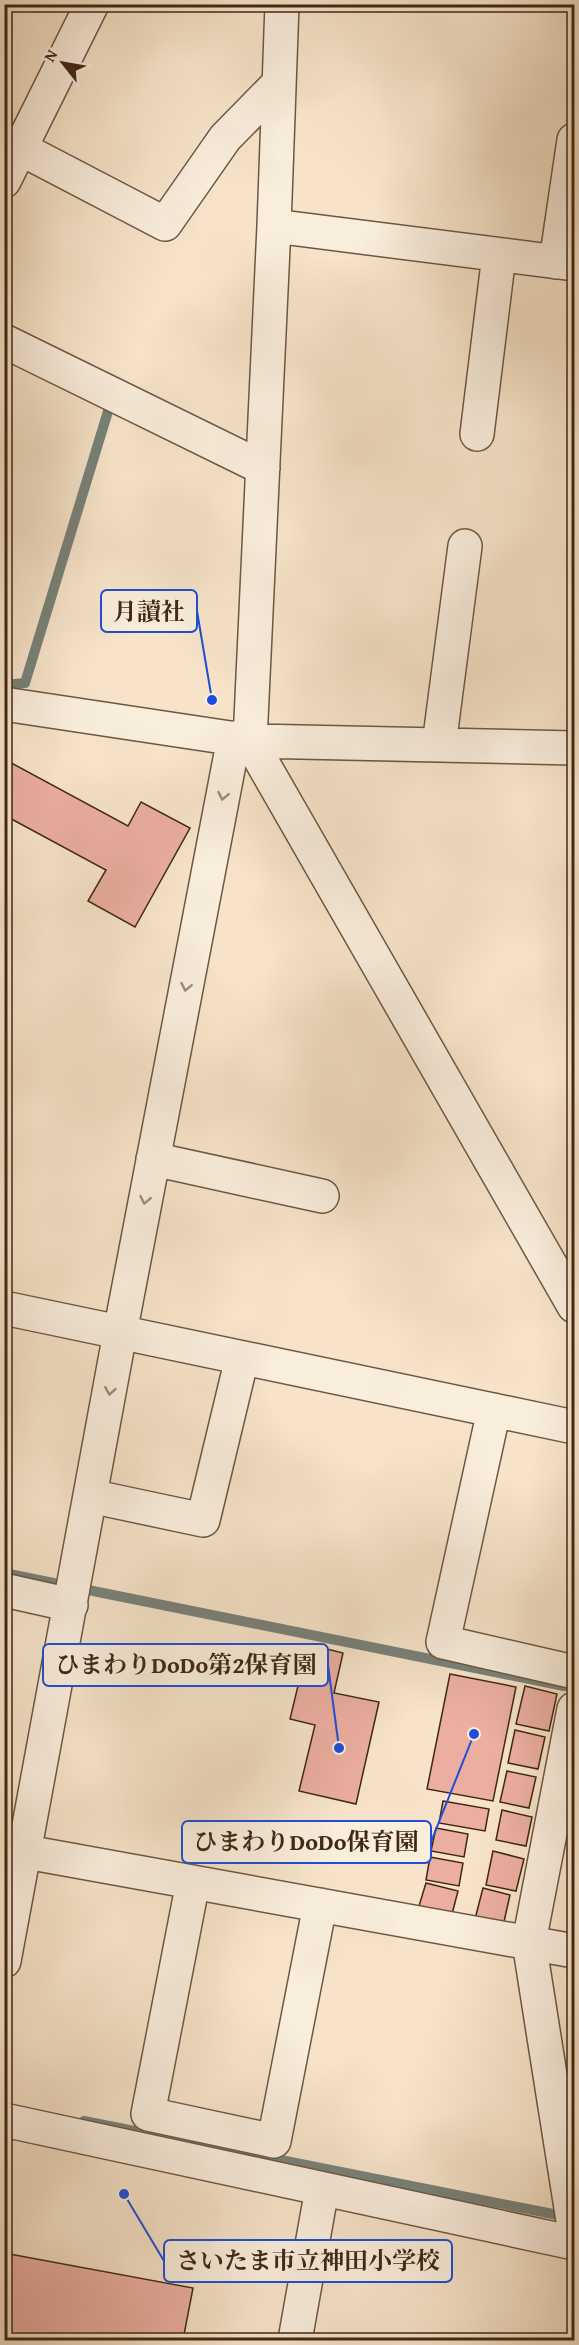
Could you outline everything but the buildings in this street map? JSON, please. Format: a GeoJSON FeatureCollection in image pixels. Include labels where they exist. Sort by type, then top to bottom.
{"type":"FeatureCollection","features":[{"type":"Feature","properties":{"kind":"street"},"geometry":{"type":"LineString","coordinates":[[4,181],[13,145],[93,4]]}},
{"type":"Feature","properties":{"kind":"street"},"geometry":{"type":"LineString","coordinates":[[4,1961],[15,1850],[71,1605],[153,1159],[242,740],[263,468],[279,82],[276,8]]}},
{"type":"Feature","properties":{"kind":"street"},"geometry":{"type":"LineString","coordinates":[[13,145],[165,224],[225,138],[279,82]]}},
{"type":"Feature","properties":{"kind":"street"},"geometry":{"type":"LineString","coordinates":[[274,226],[565,263],[574,140]]}},
{"type":"Feature","properties":{"kind":"street"},"geometry":{"type":"LineString","coordinates":[[477,434],[499,255]]}},
{"type":"Feature","properties":{"kind":"street"},"geometry":{"type":"LineString","coordinates":[[4,341],[263,468]]}},
{"type":"Feature","properties":{"kind":"street"},"geometry":{"type":"LineString","coordinates":[[439,745],[465,546]]}},
{"type":"Feature","properties":{"kind":"street"},"geometry":{"type":"LineString","coordinates":[[4,704],[242,740],[574,748]]}},
{"type":"Feature","properties":{"kind":"street"},"geometry":{"type":"LineString","coordinates":[[242,740],[574,1306]]}},
{"type":"Feature","properties":{"kind":"street"},"geometry":{"type":"LineString","coordinates":[[153,1159],[322,1196]]}},
{"type":"Feature","properties":{"kind":"street"},"geometry":{"type":"LineString","coordinates":[[4,1308],[574,1426]]}},
{"type":"Feature","properties":{"kind":"street"},"geometry":{"type":"LineString","coordinates":[[90,1496],[203,1520],[242,1358]]}},
{"type":"Feature","properties":{"kind":"street"},"geometry":{"type":"LineString","coordinates":[[494,1410],[443,1642],[574,1672]]}},
{"type":"Feature","properties":{"kind":"street"},"geometry":{"type":"LineString","coordinates":[[4,1590],[71,1605]]}},
{"type":"Feature","properties":{"kind":"street"},"geometry":{"type":"LineString","coordinates":[[574,1709],[530,1942],[574,2227]]}},
{"type":"Feature","properties":{"kind":"street"},"geometry":{"type":"LineString","coordinates":[[15,1850],[574,1951]]}},
{"type":"Feature","properties":{"kind":"street"},"geometry":{"type":"LineString","coordinates":[[193,1882],[148,2114],[274,2141],[320,1905]]}},
{"type":"Feature","properties":{"kind":"street"},"geometry":{"type":"LineString","coordinates":[[4,2120],[574,2243]]}},
{"type":"Feature","properties":{"kind":"street"},"geometry":{"type":"LineString","coordinates":[[295,2340],[322,2189]]}},
{"type":"Feature","properties":{"kind":"waterway"},"geometry":{"type":"LineString","coordinates":[[4,685],[25,683],[109,408]]}},
{"type":"Feature","properties":{"kind":"waterway"},"geometry":{"type":"LineString","coordinates":[[4,1573],[564,1686]]}},
{"type":"Feature","properties":{"kind":"waterway"},"geometry":{"type":"LineString","coordinates":[[84,2121],[558,2215]]}},
{"type":"Feature","properties":{"kind":"place","name":"月讀社"},"geometry":{"type":"Point","coordinates":[212,700]}},
{"type":"Feature","properties":{"kind":"place","name":"ひまわりDoDo保育園"},"geometry":{"type":"Point","coordinates":[474,1734]}},
{"type":"Feature","properties":{"kind":"place","name":"ひまわりDoDo第2保育園"},"geometry":{"type":"Point","coordinates":[339,1748]}},
{"type":"Feature","properties":{"kind":"place","name":"さいたま市立神田小学校"},"geometry":{"type":"Point","coordinates":[124,2194]}}]}
